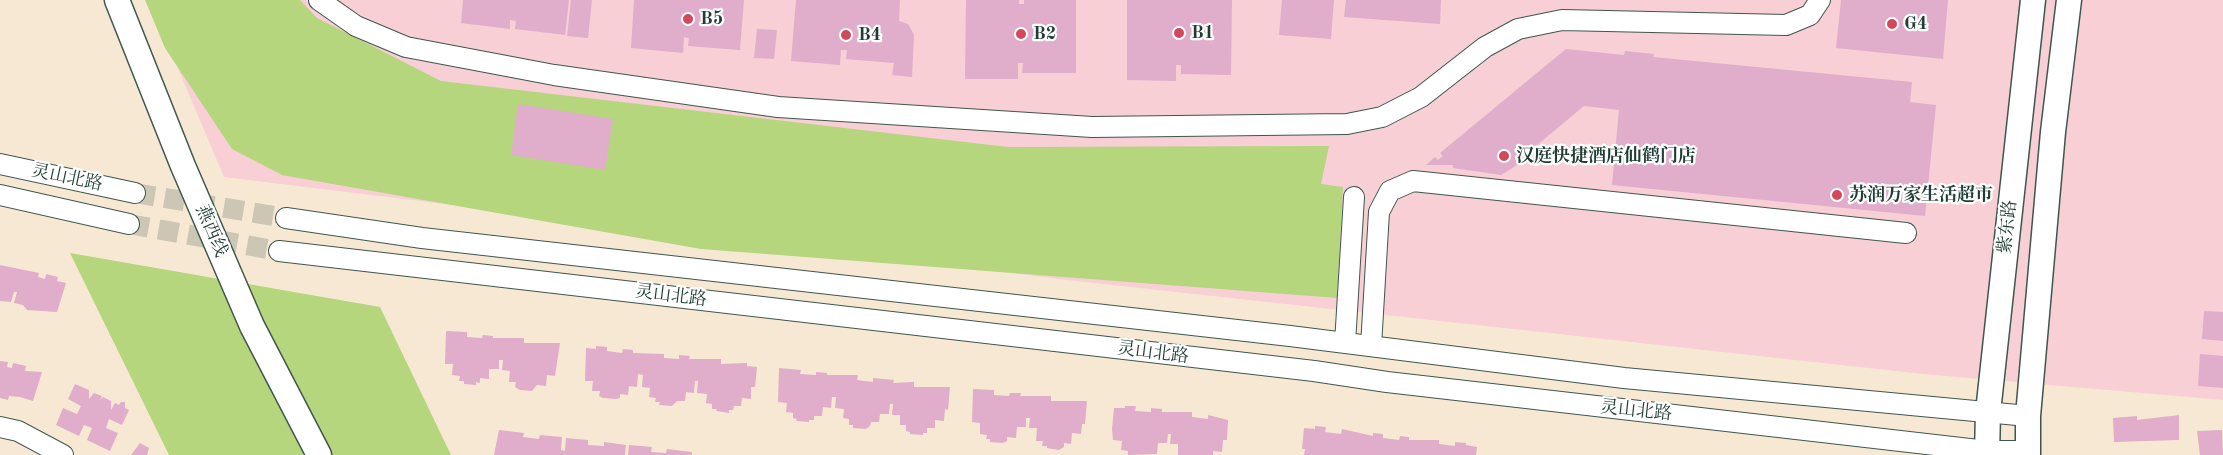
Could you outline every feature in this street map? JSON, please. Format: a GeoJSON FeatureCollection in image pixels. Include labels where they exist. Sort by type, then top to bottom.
{"type":"FeatureCollection","features":[{"type":"Feature","properties":{"kind":"main road","name":"燕西线"},"geometry":{"type":"LineString","coordinates":[[117,0],[183,166],[252,326],[319,455]]}},
{"type":"Feature","properties":{"kind":"main road","name":"紫东路"},"geometry":{"type":"LineString","coordinates":[[1987,453],[1988,412],[2033,0]]}},
{"type":"Feature","properties":{"kind":"main road","name":"紫东路"},"geometry":{"type":"LineString","coordinates":[[2028,453],[2028,416],[2053,132],[2069,0]]}},
{"type":"Feature","properties":{"kind":"street"},"geometry":{"type":"LineString","coordinates":[[319,0],[356,26],[406,47],[554,75],[778,107],[1104,127],[1347,124],[1382,117],[1421,96],[1485,47],[1518,29],[1562,20],[1786,25],[1810,15],[1820,0]]}},
{"type":"Feature","properties":{"kind":"street","name":"灵山北路"},"geometry":{"type":"LineString","coordinates":[[0,164],[135,193]]}},
{"type":"Feature","properties":{"kind":"street"},"geometry":{"type":"LineString","coordinates":[[1371,346],[1378,212],[1390,191],[1413,181],[1906,233]]}},
{"type":"Feature","properties":{"kind":"street","name":"灵山北路"},"geometry":{"type":"LineString","coordinates":[[0,195],[129,224]]}},
{"type":"Feature","properties":{"kind":"street"},"geometry":{"type":"LineString","coordinates":[[1345,343],[1354,198]]}},
{"type":"Feature","properties":{"kind":"street","name":"灵山北路"},"geometry":{"type":"LineString","coordinates":[[286,218],[422,238],[1371,346],[1624,378],[2028,416]]}},
{"type":"Feature","properties":{"kind":"street","name":"灵山北路"},"geometry":{"type":"LineString","coordinates":[[279,251],[1987,453],[2028,453]]}},
{"type":"Feature","properties":{"kind":"street"},"geometry":{"type":"LineString","coordinates":[[0,427],[18,431],[63,455]]}},
{"type":"Feature","properties":{"kind":"shaded area"},"geometry":{"type":"Polygon","coordinates":[[[149,0],[2223,0],[2223,400],[1923,374],[1076,281],[224,177],[149,0]]]}},
{"type":"Feature","properties":{"kind":"green space"},"geometry":{"type":"Polygon","coordinates":[[[145,0],[300,0],[317,18],[441,81],[1008,147],[1329,146],[1321,184],[1343,187],[1337,298],[701,249],[282,175],[232,149],[165,48],[145,0]]]}},
{"type":"Feature","properties":{"kind":"green space"},"geometry":{"type":"Polygon","coordinates":[[[70,253],[380,307],[451,455],[169,455],[70,253]]]}},
{"type":"Feature","properties":{"kind":"building"},"geometry":{"type":"Polygon","coordinates":[[[463,0],[569,0],[565,35],[515,29],[516,21],[510,20],[510,29],[461,23],[463,0]]]}},
{"type":"Feature","properties":{"kind":"building"},"geometry":{"type":"Polygon","coordinates":[[[571,0],[592,0],[588,38],[567,36],[571,0]]]}},
{"type":"Feature","properties":{"kind":"building","name":"B5"},"geometry":{"type":"Polygon","coordinates":[[[634,0],[744,0],[740,50],[688,46],[689,38],[684,37],[683,53],[631,48],[634,0]]]}},
{"type":"Feature","properties":{"kind":"building","name":"B4"},"geometry":{"type":"Polygon","coordinates":[[[796,0],[900,0],[899,21],[908,24],[914,35],[912,77],[892,75],[894,63],[846,59],[847,50],[841,50],[840,65],[791,61],[796,0]]]}},
{"type":"Feature","properties":{"kind":"building","name":"B2"},"geometry":{"type":"Polygon","coordinates":[[[966,0],[1019,0],[1019,4],[1024,4],[1024,0],[1076,0],[1076,73],[1022,73],[1023,63],[1018,63],[1018,79],[965,79],[966,0]]]}},
{"type":"Feature","properties":{"kind":"building","name":"B1"},"geometry":{"type":"Polygon","coordinates":[[[1127,0],[1232,0],[1231,75],[1181,74],[1181,65],[1176,65],[1176,81],[1127,80],[1127,0]]]}},
{"type":"Feature","properties":{"kind":"building"},"geometry":{"type":"Polygon","coordinates":[[[1282,0],[1334,0],[1331,39],[1279,35],[1282,0]]]}},
{"type":"Feature","properties":{"kind":"building"},"geometry":{"type":"Polygon","coordinates":[[[1346,0],[1441,0],[1440,24],[1344,17],[1346,0]]]}},
{"type":"Feature","properties":{"kind":"building","name":"G4"},"geometry":{"type":"Polygon","coordinates":[[[1841,0],[1948,0],[1943,59],[1836,48],[1841,0]]]}},
{"type":"Feature","properties":{"kind":"building"},"geometry":{"type":"Polygon","coordinates":[[[757,29],[777,30],[774,59],[754,58],[757,29]]]}},
{"type":"Feature","properties":{"kind":"building"},"geometry":{"type":"Polygon","coordinates":[[[1566,49],[1624,55],[1625,51],[1654,54],[1653,57],[1912,82],[1910,102],[1936,105],[1925,216],[1612,185],[1619,110],[1584,106],[1519,160],[1522,162],[1501,175],[1453,168],[1453,165],[1426,165],[1435,157],[1438,160],[1443,156],[1440,153],[1566,49]]]}},
{"type":"Feature","properties":{"kind":"building"},"geometry":{"type":"Polygon","coordinates":[[[518,104],[613,119],[605,170],[511,155],[518,104]]]}},
{"type":"Feature","properties":{"kind":"building"},"geometry":{"type":"Polygon","coordinates":[[[0,265],[39,273],[38,277],[45,279],[46,274],[58,277],[57,281],[66,283],[57,312],[27,310],[23,305],[14,303],[17,292],[14,292],[11,302],[0,301],[0,265]]]}},
{"type":"Feature","properties":{"kind":"building"},"geometry":{"type":"Polygon","coordinates":[[[2204,311],[2223,312],[2223,341],[2202,339],[2204,311]]]}},
{"type":"Feature","properties":{"kind":"building"},"geometry":{"type":"Polygon","coordinates":[[[446,331],[467,332],[467,337],[482,338],[483,335],[493,336],[493,338],[524,338],[524,343],[560,343],[555,376],[547,375],[546,386],[537,385],[532,391],[520,390],[515,387],[516,382],[509,382],[510,371],[502,370],[503,360],[499,360],[499,369],[489,369],[489,379],[480,378],[480,383],[476,382],[476,385],[464,384],[464,381],[459,381],[460,376],[452,375],[453,364],[445,364],[446,331]]]}},
{"type":"Feature","properties":{"kind":"building"},"geometry":{"type":"Polygon","coordinates":[[[596,346],[607,347],[607,351],[622,353],[623,349],[633,350],[633,353],[664,354],[664,358],[679,359],[679,355],[690,356],[689,359],[721,359],[721,364],[747,363],[747,366],[757,367],[755,387],[751,387],[751,399],[742,398],[741,406],[734,406],[729,413],[716,411],[717,409],[712,409],[712,404],[706,403],[707,394],[697,393],[698,381],[695,381],[694,393],[686,392],[685,401],[677,401],[672,406],[659,405],[660,402],[655,402],[656,398],[649,397],[650,388],[642,387],[643,375],[638,374],[637,387],[629,386],[628,395],[620,394],[620,398],[616,399],[603,398],[599,396],[600,391],[592,391],[593,381],[585,381],[586,348],[596,349],[596,346]]]}},
{"type":"Feature","properties":{"kind":"building"},"geometry":{"type":"Polygon","coordinates":[[[2200,354],[2223,356],[2223,388],[2198,386],[2200,354]]]}},
{"type":"Feature","properties":{"kind":"building"},"geometry":{"type":"Polygon","coordinates":[[[0,361],[8,362],[7,367],[12,368],[13,363],[26,366],[25,371],[42,372],[33,401],[9,396],[8,400],[0,398],[0,361]]]}},
{"type":"Feature","properties":{"kind":"building"},"geometry":{"type":"Polygon","coordinates":[[[779,368],[801,370],[800,374],[816,375],[816,372],[827,373],[827,375],[858,375],[857,380],[873,382],[873,378],[894,380],[893,383],[914,382],[914,387],[950,387],[948,410],[945,409],[944,421],[935,420],[935,428],[927,428],[927,433],[923,435],[910,434],[906,431],[906,425],[900,425],[900,415],[892,415],[893,404],[890,404],[889,414],[880,414],[879,422],[871,422],[866,429],[853,428],[853,425],[849,425],[849,419],[843,418],[844,409],[835,408],[836,397],[832,397],[831,408],[823,407],[822,416],[814,416],[814,420],[809,420],[809,422],[796,421],[793,413],[786,412],[787,403],[778,402],[779,368]]]}},
{"type":"Feature","properties":{"kind":"building"},"geometry":{"type":"Polygon","coordinates":[[[75,384],[89,390],[89,399],[94,393],[102,396],[100,400],[103,397],[111,401],[111,410],[115,403],[119,405],[125,402],[125,408],[129,410],[122,425],[109,419],[106,428],[118,433],[110,451],[87,440],[92,428],[84,425],[79,436],[56,425],[63,408],[77,414],[81,406],[68,399],[75,384]]]}},
{"type":"Feature","properties":{"kind":"building"},"geometry":{"type":"Polygon","coordinates":[[[973,389],[994,390],[994,395],[1009,396],[1010,393],[1021,393],[1020,396],[1051,396],[1051,401],[1087,401],[1085,424],[1082,424],[1081,434],[1072,433],[1071,444],[1064,443],[1064,447],[1059,450],[1042,446],[1043,441],[1036,441],[1037,428],[1029,428],[1030,418],[1026,418],[1026,427],[1017,427],[1016,438],[1007,437],[1007,441],[1003,443],[990,442],[990,439],[986,439],[987,435],[980,434],[980,423],[972,422],[973,389]]]}},
{"type":"Feature","properties":{"kind":"building"},"geometry":{"type":"Polygon","coordinates":[[[1125,406],[1136,406],[1135,411],[1151,412],[1151,408],[1162,409],[1162,412],[1192,412],[1192,417],[1208,419],[1208,415],[1228,420],[1227,440],[1223,440],[1222,452],[1213,451],[1213,455],[1178,455],[1178,444],[1170,444],[1171,434],[1168,434],[1167,443],[1158,443],[1157,454],[1128,455],[1128,451],[1121,450],[1122,441],[1113,440],[1112,429],[1114,408],[1125,408],[1125,406]]]}},
{"type":"Feature","properties":{"kind":"building"},"geometry":{"type":"Polygon","coordinates":[[[2179,415],[2179,440],[2114,442],[2113,418],[2137,416],[2137,420],[2179,415]]]}},
{"type":"Feature","properties":{"kind":"building"},"geometry":{"type":"Polygon","coordinates":[[[1315,426],[1326,427],[1325,432],[1341,434],[1342,429],[1373,436],[1373,433],[1383,434],[1383,438],[1399,440],[1400,436],[1409,437],[1409,440],[1439,440],[1439,444],[1455,446],[1455,442],[1466,443],[1466,445],[1477,447],[1476,455],[1304,455],[1305,449],[1302,449],[1304,428],[1315,429],[1315,426]]]}},
{"type":"Feature","properties":{"kind":"building"},"geometry":{"type":"Polygon","coordinates":[[[499,430],[524,433],[523,437],[539,439],[540,435],[562,437],[561,450],[565,451],[566,438],[588,440],[588,445],[604,446],[604,442],[626,445],[625,455],[494,455],[499,430]]]}},
{"type":"Feature","properties":{"kind":"building"},"geometry":{"type":"Polygon","coordinates":[[[2222,430],[2223,455],[2200,455],[2197,431],[2222,430]]]}},
{"type":"Feature","properties":{"kind":"building"},"geometry":{"type":"Polygon","coordinates":[[[140,443],[149,448],[147,455],[131,455],[140,443]]]}},
{"type":"Feature","properties":{"kind":"building"},"geometry":{"type":"Polygon","coordinates":[[[629,445],[652,447],[651,452],[666,453],[667,449],[692,452],[692,455],[628,455],[629,445]]]}},
{"type":"Feature","properties":{"kind":"tunnel"},"geometry":{"type":"LineString","coordinates":[[135,193],[286,218]]}},
{"type":"Feature","properties":{"kind":"tunnel"},"geometry":{"type":"LineString","coordinates":[[129,224],[279,251]]}},
{"type":"Feature","properties":{"kind":"place","name":"B5"},"geometry":{"type":"Point","coordinates":[688,19]}},
{"type":"Feature","properties":{"kind":"place","name":"G4"},"geometry":{"type":"Point","coordinates":[1892,24]}},
{"type":"Feature","properties":{"kind":"place","name":"B1"},"geometry":{"type":"Point","coordinates":[1179,33]}},
{"type":"Feature","properties":{"kind":"place","name":"B2"},"geometry":{"type":"Point","coordinates":[1021,34]}},
{"type":"Feature","properties":{"kind":"place","name":"B4"},"geometry":{"type":"Point","coordinates":[846,35]}},
{"type":"Feature","properties":{"kind":"place","name":"汉庭快捷酒店仙鹤门店"},"geometry":{"type":"Point","coordinates":[1504,156]}},
{"type":"Feature","properties":{"kind":"place","name":"苏润万家生活超市"},"geometry":{"type":"Point","coordinates":[1837,195]}}]}
